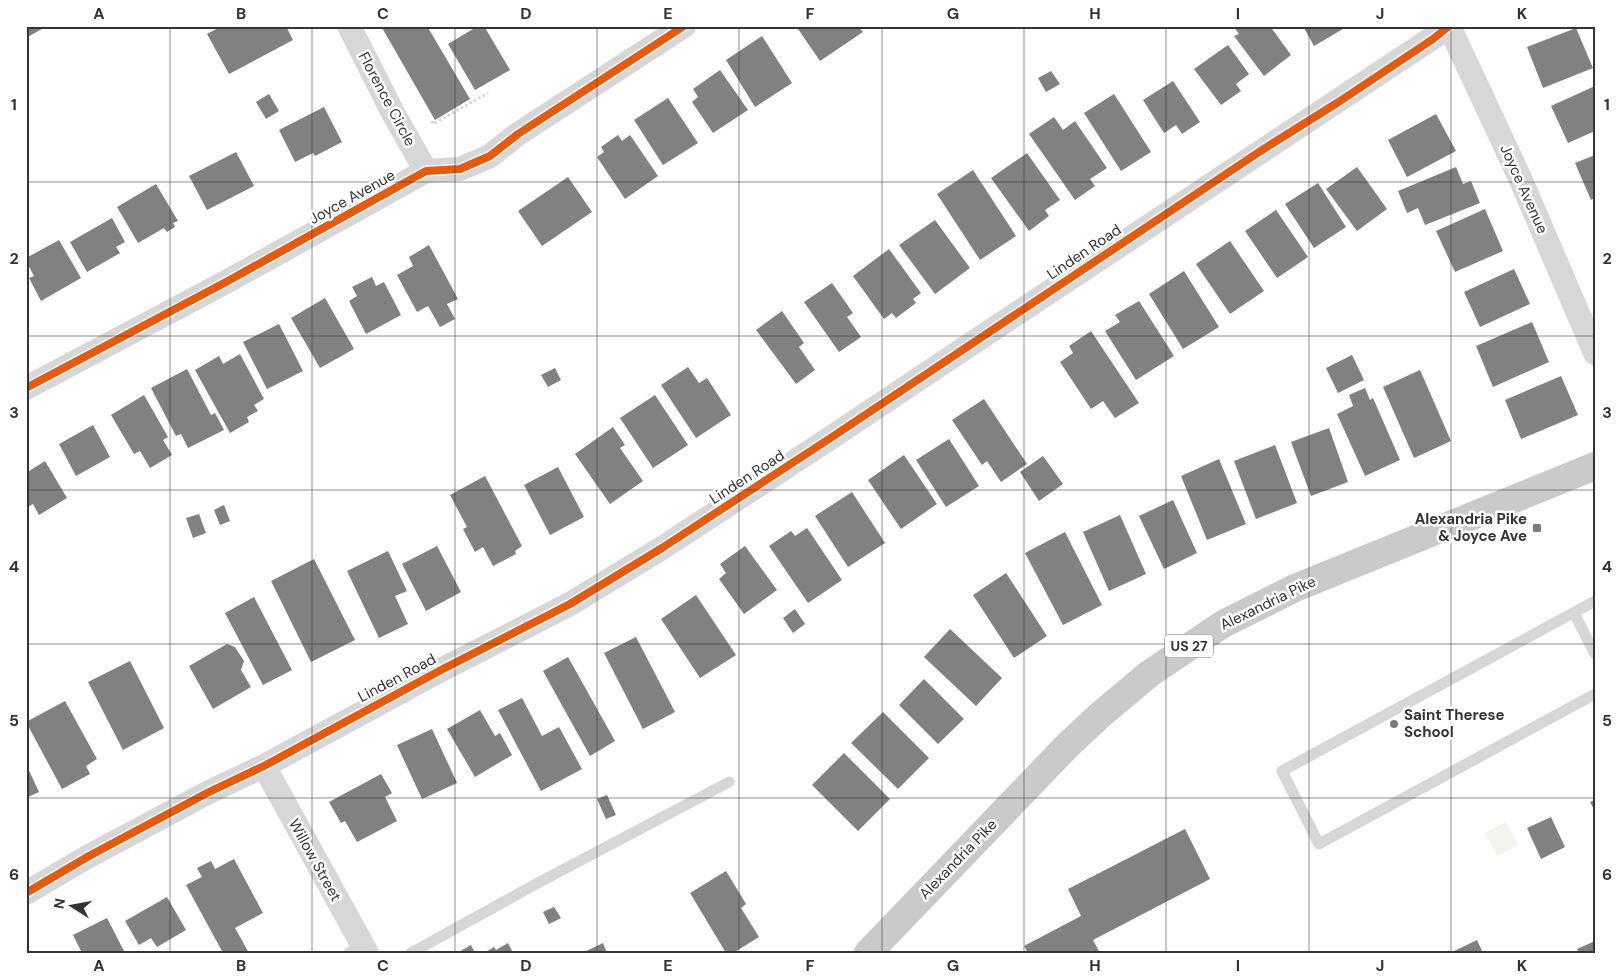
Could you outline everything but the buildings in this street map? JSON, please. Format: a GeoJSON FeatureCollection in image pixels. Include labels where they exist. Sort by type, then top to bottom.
{"type":"FeatureCollection","features":[{"type":"Feature","properties":{"kind":"main road","name":"Alexandria Pike"},"geometry":{"type":"LineString","coordinates":[[868,953],[1067,746],[1148,674],[1176,655],[1223,624],[1295,588],[1595,466]]}},
{"type":"Feature","properties":{"kind":"street","name":"Florence Circle"},"geometry":{"type":"LineString","coordinates":[[349,26],[426,171]]}},
{"type":"Feature","properties":{"kind":"street","name":"Joyce Avenue"},"geometry":{"type":"LineString","coordinates":[[26,388],[226,282],[426,171],[460,169],[490,156],[525,130],[684,26]]}},
{"type":"Feature","properties":{"kind":"street","name":"Joyce Avenue"},"geometry":{"type":"LineString","coordinates":[[1449,27],[1520,178],[1595,353]]}},
{"type":"Feature","properties":{"kind":"street","name":"Linden Road"},"geometry":{"type":"LineString","coordinates":[[26,893],[88,856],[209,792],[264,766],[441,670],[570,604],[662,548],[829,439],[1449,27]]}},
{"type":"Feature","properties":{"kind":"street","name":"Willow Street"},"geometry":{"type":"LineString","coordinates":[[264,766],[359,950]]}},
{"type":"Feature","properties":{"kind":"lane"},"geometry":{"type":"LineString","coordinates":[[1595,601],[1282,771],[1319,844],[1595,694]]}},
{"type":"Feature","properties":{"kind":"lane"},"geometry":{"type":"LineString","coordinates":[[1574,613],[1595,654]]}},
{"type":"Feature","properties":{"kind":"lane"},"geometry":{"type":"LineString","coordinates":[[411,953],[728,782]]}},
{"type":"Feature","properties":{"kind":"path"},"geometry":{"type":"LineString","coordinates":[[429,116],[433,124],[488,93]]}},
{"type":"Feature","properties":{"kind":"shaded area"},"geometry":{"type":"Polygon","coordinates":[[[1506,822],[1518,845],[1497,856],[1485,833],[1506,822]]]}},
{"type":"Feature","properties":{"kind":"cycle path"},"geometry":{"type":"LineString","coordinates":[[26,388],[226,282],[426,171],[460,169],[490,156],[518,134],[684,26]]}},
{"type":"Feature","properties":{"kind":"cycle path"},"geometry":{"type":"LineString","coordinates":[[26,893],[89,856],[209,792],[264,766],[441,670],[570,604],[662,548],[1259,152],[1337,103],[1433,39],[1449,26]]}},
{"type":"Feature","properties":{"kind":"place","name":"Alexandria Pike & Joyce Ave"},"geometry":{"type":"Point","coordinates":[1537,528]}},
{"type":"Feature","properties":{"kind":"place","name":"Saint Therese School"},"geometry":{"type":"Point","coordinates":[1394,724]}}]}
